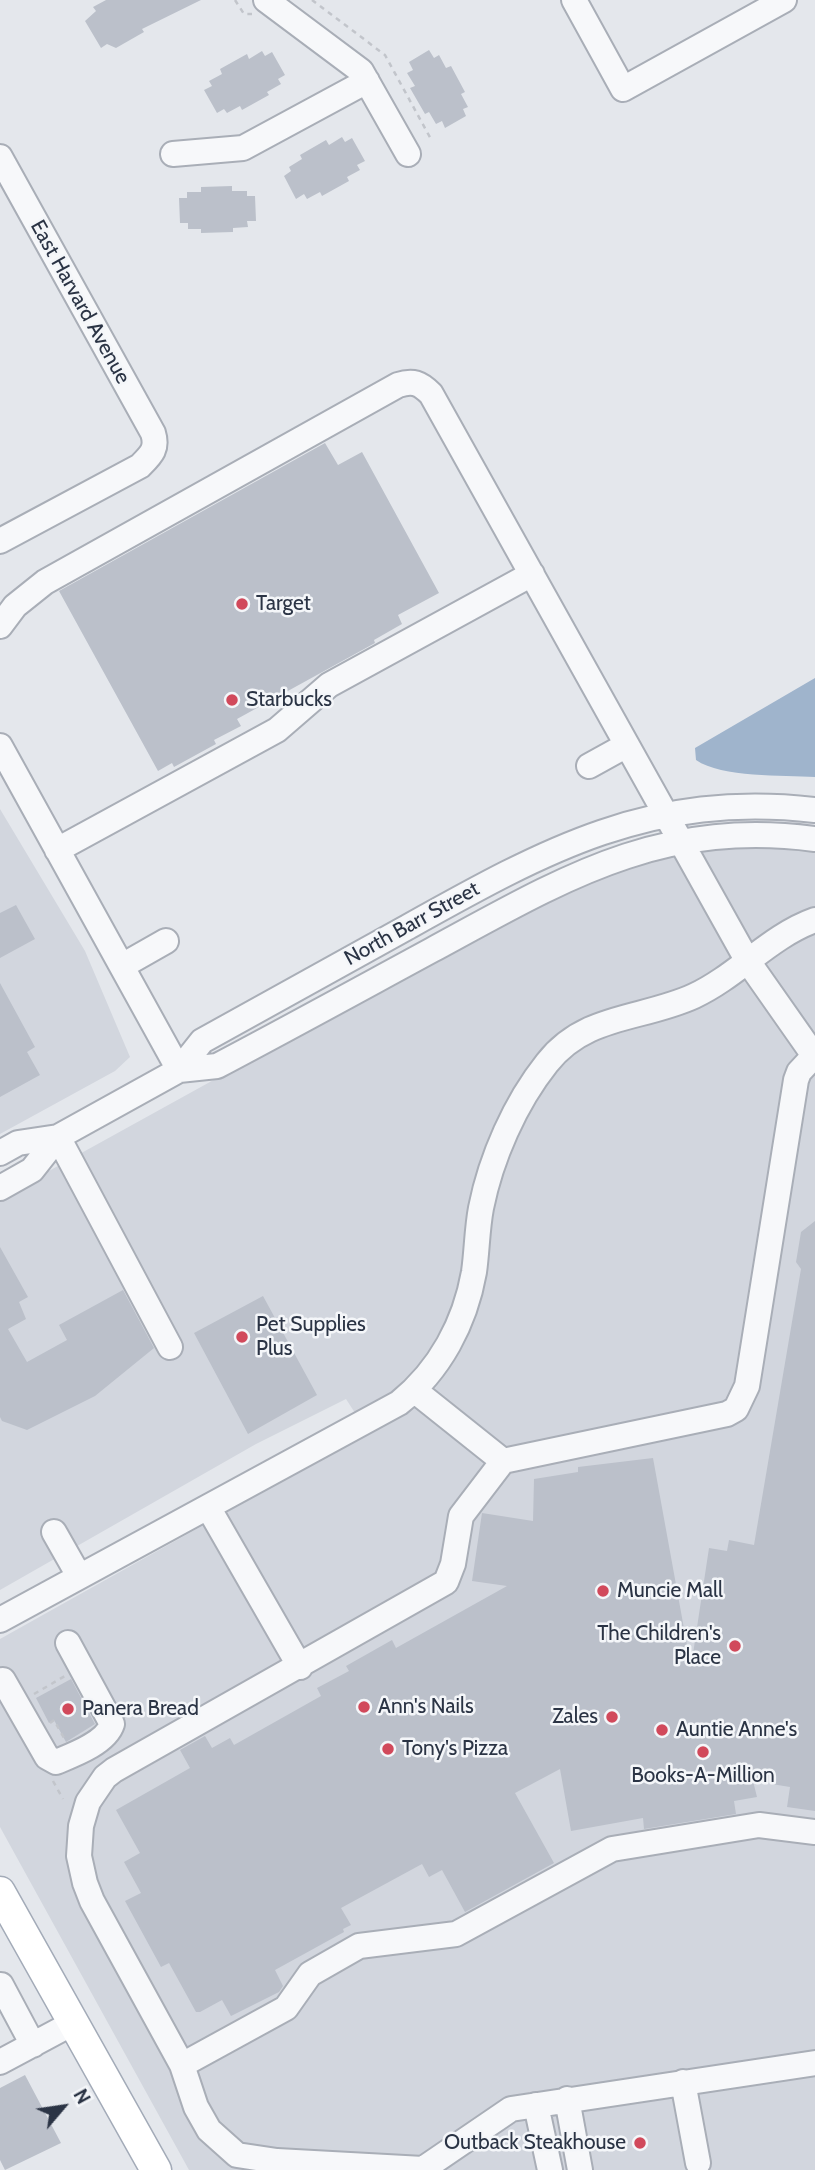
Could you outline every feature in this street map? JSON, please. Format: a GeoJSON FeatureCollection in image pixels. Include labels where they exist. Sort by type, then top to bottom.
{"type":"FeatureCollection","features":[{"type":"Feature","properties":{"kind":"main road"},"geometry":{"type":"LineString","coordinates":[[0,1893],[156,2170]]}},
{"type":"Feature","properties":{"kind":"street"},"geometry":{"type":"LineString","coordinates":[[266,0],[353,63],[368,81],[408,154]]}},
{"type":"Feature","properties":{"kind":"street"},"geometry":{"type":"LineString","coordinates":[[574,0],[622,89],[784,0]]}},
{"type":"Feature","properties":{"kind":"street"},"geometry":{"type":"LineString","coordinates":[[173,154],[243,148],[368,81]]}},
{"type":"Feature","properties":{"kind":"street","name":"East Harvard Avenue"},"geometry":{"type":"LineString","coordinates":[[0,157],[153,433],[154,449],[140,466],[0,541]]}},
{"type":"Feature","properties":{"kind":"street"},"geometry":{"type":"LineString","coordinates":[[0,626],[15,606],[45,582],[407,382],[416,382],[431,394],[747,960],[814,1057],[799,1072],[796,1080],[747,1386],[736,1409],[727,1414],[503,1461],[461,1516],[453,1564],[446,1582],[114,1770],[105,1777],[85,1810],[80,1826],[79,1856],[88,1892],[181,2065],[196,2107],[209,2130],[223,2146],[237,2155],[276,2161],[423,2169],[511,2109],[815,2063]]}},
{"type":"Feature","properties":{"kind":"street"},"geometry":{"type":"LineString","coordinates":[[57,850],[277,730],[329,685],[532,575]]}},
{"type":"Feature","properties":{"kind":"street"},"geometry":{"type":"LineString","coordinates":[[589,766],[627,745]]}},
{"type":"Feature","properties":{"kind":"street"},"geometry":{"type":"LineString","coordinates":[[0,747],[179,1070]]}},
{"type":"Feature","properties":{"kind":"street","name":"North Barr Street"},"geometry":{"type":"LineString","coordinates":[[0,1188],[32,1170],[58,1138],[179,1070],[202,1041],[509,870],[586,836],[666,815],[733,806],[815,810]]}},
{"type":"Feature","properties":{"kind":"street","name":"North Barr Street"},"geometry":{"type":"LineString","coordinates":[[179,1070],[217,1066],[523,901],[620,856],[680,841],[737,833],[815,839]]}},
{"type":"Feature","properties":{"kind":"street"},"geometry":{"type":"LineString","coordinates":[[0,1619],[399,1403],[436,1365],[464,1312],[474,1271],[481,1208],[492,1170],[525,1096],[549,1061],[580,1033],[614,1018],[692,997],[747,960],[815,920]]}},
{"type":"Feature","properties":{"kind":"street"},"geometry":{"type":"LineString","coordinates":[[122,966],[166,941]]}},
{"type":"Feature","properties":{"kind":"street"},"geometry":{"type":"LineString","coordinates":[[58,1138],[170,1347]]}},
{"type":"Feature","properties":{"kind":"street","name":"North Barr Street"},"geometry":{"type":"LineString","coordinates":[[0,1153],[18,1143],[58,1138]]}},
{"type":"Feature","properties":{"kind":"street"},"geometry":{"type":"LineString","coordinates":[[414,1390],[503,1461]]}},
{"type":"Feature","properties":{"kind":"street"},"geometry":{"type":"LineString","coordinates":[[208,1507],[300,1667]]}},
{"type":"Feature","properties":{"kind":"street"},"geometry":{"type":"LineString","coordinates":[[54,1532],[79,1576]]}},
{"type":"Feature","properties":{"kind":"street"},"geometry":{"type":"LineString","coordinates":[[3,1680],[47,1757],[56,1762],[90,1745],[110,1731],[112,1724],[68,1643]]}},
{"type":"Feature","properties":{"kind":"street"},"geometry":{"type":"LineString","coordinates":[[181,2065],[286,2008],[310,1975],[359,1946],[456,1934],[611,1849],[759,1825],[815,1832]]}},
{"type":"Feature","properties":{"kind":"street"},"geometry":{"type":"LineString","coordinates":[[1,1985],[33,2045]]}},
{"type":"Feature","properties":{"kind":"street"},"geometry":{"type":"LineString","coordinates":[[0,2063],[73,2023]]}},
{"type":"Feature","properties":{"kind":"street"},"geometry":{"type":"LineString","coordinates":[[683,2082],[698,2163]]}},
{"type":"Feature","properties":{"kind":"street"},"geometry":{"type":"LineString","coordinates":[[567,2099],[580,2170]]}},
{"type":"Feature","properties":{"kind":"street"},"geometry":{"type":"LineString","coordinates":[[536,2105],[550,2170]]}},
{"type":"Feature","properties":{"kind":"path"},"geometry":{"type":"LineString","coordinates":[[30,1696],[75,1670]]}},
{"type":"Feature","properties":{"kind":"path"},"geometry":{"type":"LineString","coordinates":[[46,1725],[54,1720],[67,1744]]}},
{"type":"Feature","properties":{"kind":"shaded area"},"geometry":{"type":"Polygon","coordinates":[[[0,809],[85,951],[130,1057],[115,1071],[0,1134],[0,809]]]}},
{"type":"Feature","properties":{"kind":"shaded area","name":"Muncie Mall"},"geometry":{"type":"Polygon","coordinates":[[[717,845],[815,850],[815,2170],[189,2170],[0,1827],[0,1639],[368,1433],[346,1399],[256,1444],[0,1590],[0,1198],[579,878],[717,845]]]}},
{"type":"Feature","properties":{"kind":"water"},"geometry":{"type":"Polygon","coordinates":[[[815,678],[815,777],[737,773],[707,766],[696,760],[695,748],[815,678]]]}},
{"type":"Feature","properties":{"kind":"building"},"geometry":{"type":"Polygon","coordinates":[[[106,0],[201,0],[142,29],[144,32],[116,48],[107,44],[101,48],[85,21],[96,11],[93,7],[106,0]]]}},
{"type":"Feature","properties":{"kind":"building"},"geometry":{"type":"Polygon","coordinates":[[[429,50],[434,58],[439,55],[446,68],[451,66],[465,92],[461,94],[468,107],[463,109],[466,116],[445,128],[442,121],[436,124],[429,112],[425,114],[410,88],[415,86],[407,73],[413,70],[409,62],[429,50]]]}},
{"type":"Feature","properties":{"kind":"building"},"geometry":{"type":"Polygon","coordinates":[[[262,51],[265,56],[272,52],[285,75],[278,79],[281,84],[267,92],[269,95],[242,110],[240,106],[227,113],[224,109],[217,113],[204,90],[212,86],[209,81],[222,74],[220,69],[247,54],[249,59],[262,51]]]}},
{"type":"Feature","properties":{"kind":"building"},"geometry":{"type":"Polygon","coordinates":[[[342,137],[345,142],[352,138],[365,161],[357,165],[360,170],[347,177],[349,181],[322,196],[320,192],[307,199],[304,194],[296,199],[284,176],[291,171],[289,167],[302,159],[300,155],[326,140],[329,145],[342,137]]]}},
{"type":"Feature","properties":{"kind":"building"},"geometry":{"type":"Polygon","coordinates":[[[232,186],[232,191],[247,191],[247,196],[255,196],[256,221],[247,221],[248,227],[233,228],[233,232],[201,233],[201,229],[188,229],[188,223],[180,223],[179,198],[187,198],[187,192],[201,192],[201,187],[232,186]]]}},
{"type":"Feature","properties":{"kind":"building","name":"Target"},"geometry":{"type":"Polygon","coordinates":[[[325,443],[338,465],[362,452],[439,593],[398,615],[402,624],[374,640],[375,643],[237,719],[241,726],[214,740],[216,744],[174,767],[172,763],[158,771],[59,591],[325,443]]]}},
{"type":"Feature","properties":{"kind":"building"},"geometry":{"type":"Polygon","coordinates":[[[16,905],[35,939],[0,958],[0,913],[16,905]]]}},
{"type":"Feature","properties":{"kind":"building"},"geometry":{"type":"Polygon","coordinates":[[[0,983],[35,1047],[27,1052],[40,1075],[0,1097],[0,983]]]}},
{"type":"Feature","properties":{"kind":"building","name":"Muncie Mall"},"geometry":{"type":"Polygon","coordinates":[[[815,1221],[815,1811],[787,1807],[790,1787],[753,1781],[757,1797],[734,1801],[736,1814],[644,1829],[643,1818],[571,1831],[560,1769],[515,1793],[554,1863],[465,1912],[442,1870],[429,1877],[422,1864],[341,1908],[351,1925],[343,1929],[344,1932],[275,1970],[283,1986],[279,1992],[231,2016],[222,2000],[196,2012],[169,1963],[161,1967],[125,1901],[141,1893],[124,1862],[140,1853],[116,1810],[190,1768],[180,1750],[205,1736],[212,1748],[230,1738],[234,1745],[321,1696],[317,1688],[349,1671],[346,1666],[392,1640],[396,1648],[507,1586],[472,1581],[482,1513],[533,1521],[534,1479],[578,1472],[578,1467],[653,1458],[691,1667],[709,1548],[727,1551],[729,1540],[754,1545],[801,1269],[796,1262],[801,1232],[815,1221]]]}},
{"type":"Feature","properties":{"kind":"building"},"geometry":{"type":"Polygon","coordinates":[[[0,1247],[28,1297],[19,1302],[26,1319],[8,1329],[27,1362],[67,1340],[59,1325],[123,1290],[154,1348],[95,1396],[27,1430],[2,1421],[0,1417],[0,1247]]]}},
{"type":"Feature","properties":{"kind":"building"},"geometry":{"type":"Polygon","coordinates":[[[263,1296],[317,1395],[248,1434],[194,1333],[263,1296]]]}},
{"type":"Feature","properties":{"kind":"building","name":"Panera Bread"},"geometry":{"type":"Polygon","coordinates":[[[71,1679],[95,1724],[66,1742],[54,1720],[49,1723],[36,1698],[71,1679]]]}},
{"type":"Feature","properties":{"kind":"building"},"geometry":{"type":"Polygon","coordinates":[[[25,2075],[61,2143],[5,2170],[0,2160],[0,2088],[25,2075]]]}},
{"type":"Feature","properties":{"kind":"place","name":"Target"},"geometry":{"type":"Point","coordinates":[242,604]}},
{"type":"Feature","properties":{"kind":"place","name":"Starbucks"},"geometry":{"type":"Point","coordinates":[232,700]}},
{"type":"Feature","properties":{"kind":"place","name":"Pet Supplies Plus"},"geometry":{"type":"Point","coordinates":[242,1337]}},
{"type":"Feature","properties":{"kind":"place","name":"Muncie Mall"},"geometry":{"type":"Point","coordinates":[603,1591]}},
{"type":"Feature","properties":{"kind":"place","name":"The Children's Place"},"geometry":{"type":"Point","coordinates":[735,1646]}},
{"type":"Feature","properties":{"kind":"place","name":"Ann's Nails"},"geometry":{"type":"Point","coordinates":[364,1707]}},
{"type":"Feature","properties":{"kind":"place","name":"Panera Bread"},"geometry":{"type":"Point","coordinates":[68,1709]}},
{"type":"Feature","properties":{"kind":"place","name":"Zales"},"geometry":{"type":"Point","coordinates":[612,1717]}},
{"type":"Feature","properties":{"kind":"place","name":"Auntie Anne's"},"geometry":{"type":"Point","coordinates":[662,1730]}},
{"type":"Feature","properties":{"kind":"place","name":"Tony's Pizza"},"geometry":{"type":"Point","coordinates":[388,1749]}},
{"type":"Feature","properties":{"kind":"place","name":"Books-A-Million"},"geometry":{"type":"Point","coordinates":[703,1752]}},
{"type":"Feature","properties":{"kind":"place","name":"Outback Steakhouse"},"geometry":{"type":"Point","coordinates":[640,2143]}}]}
